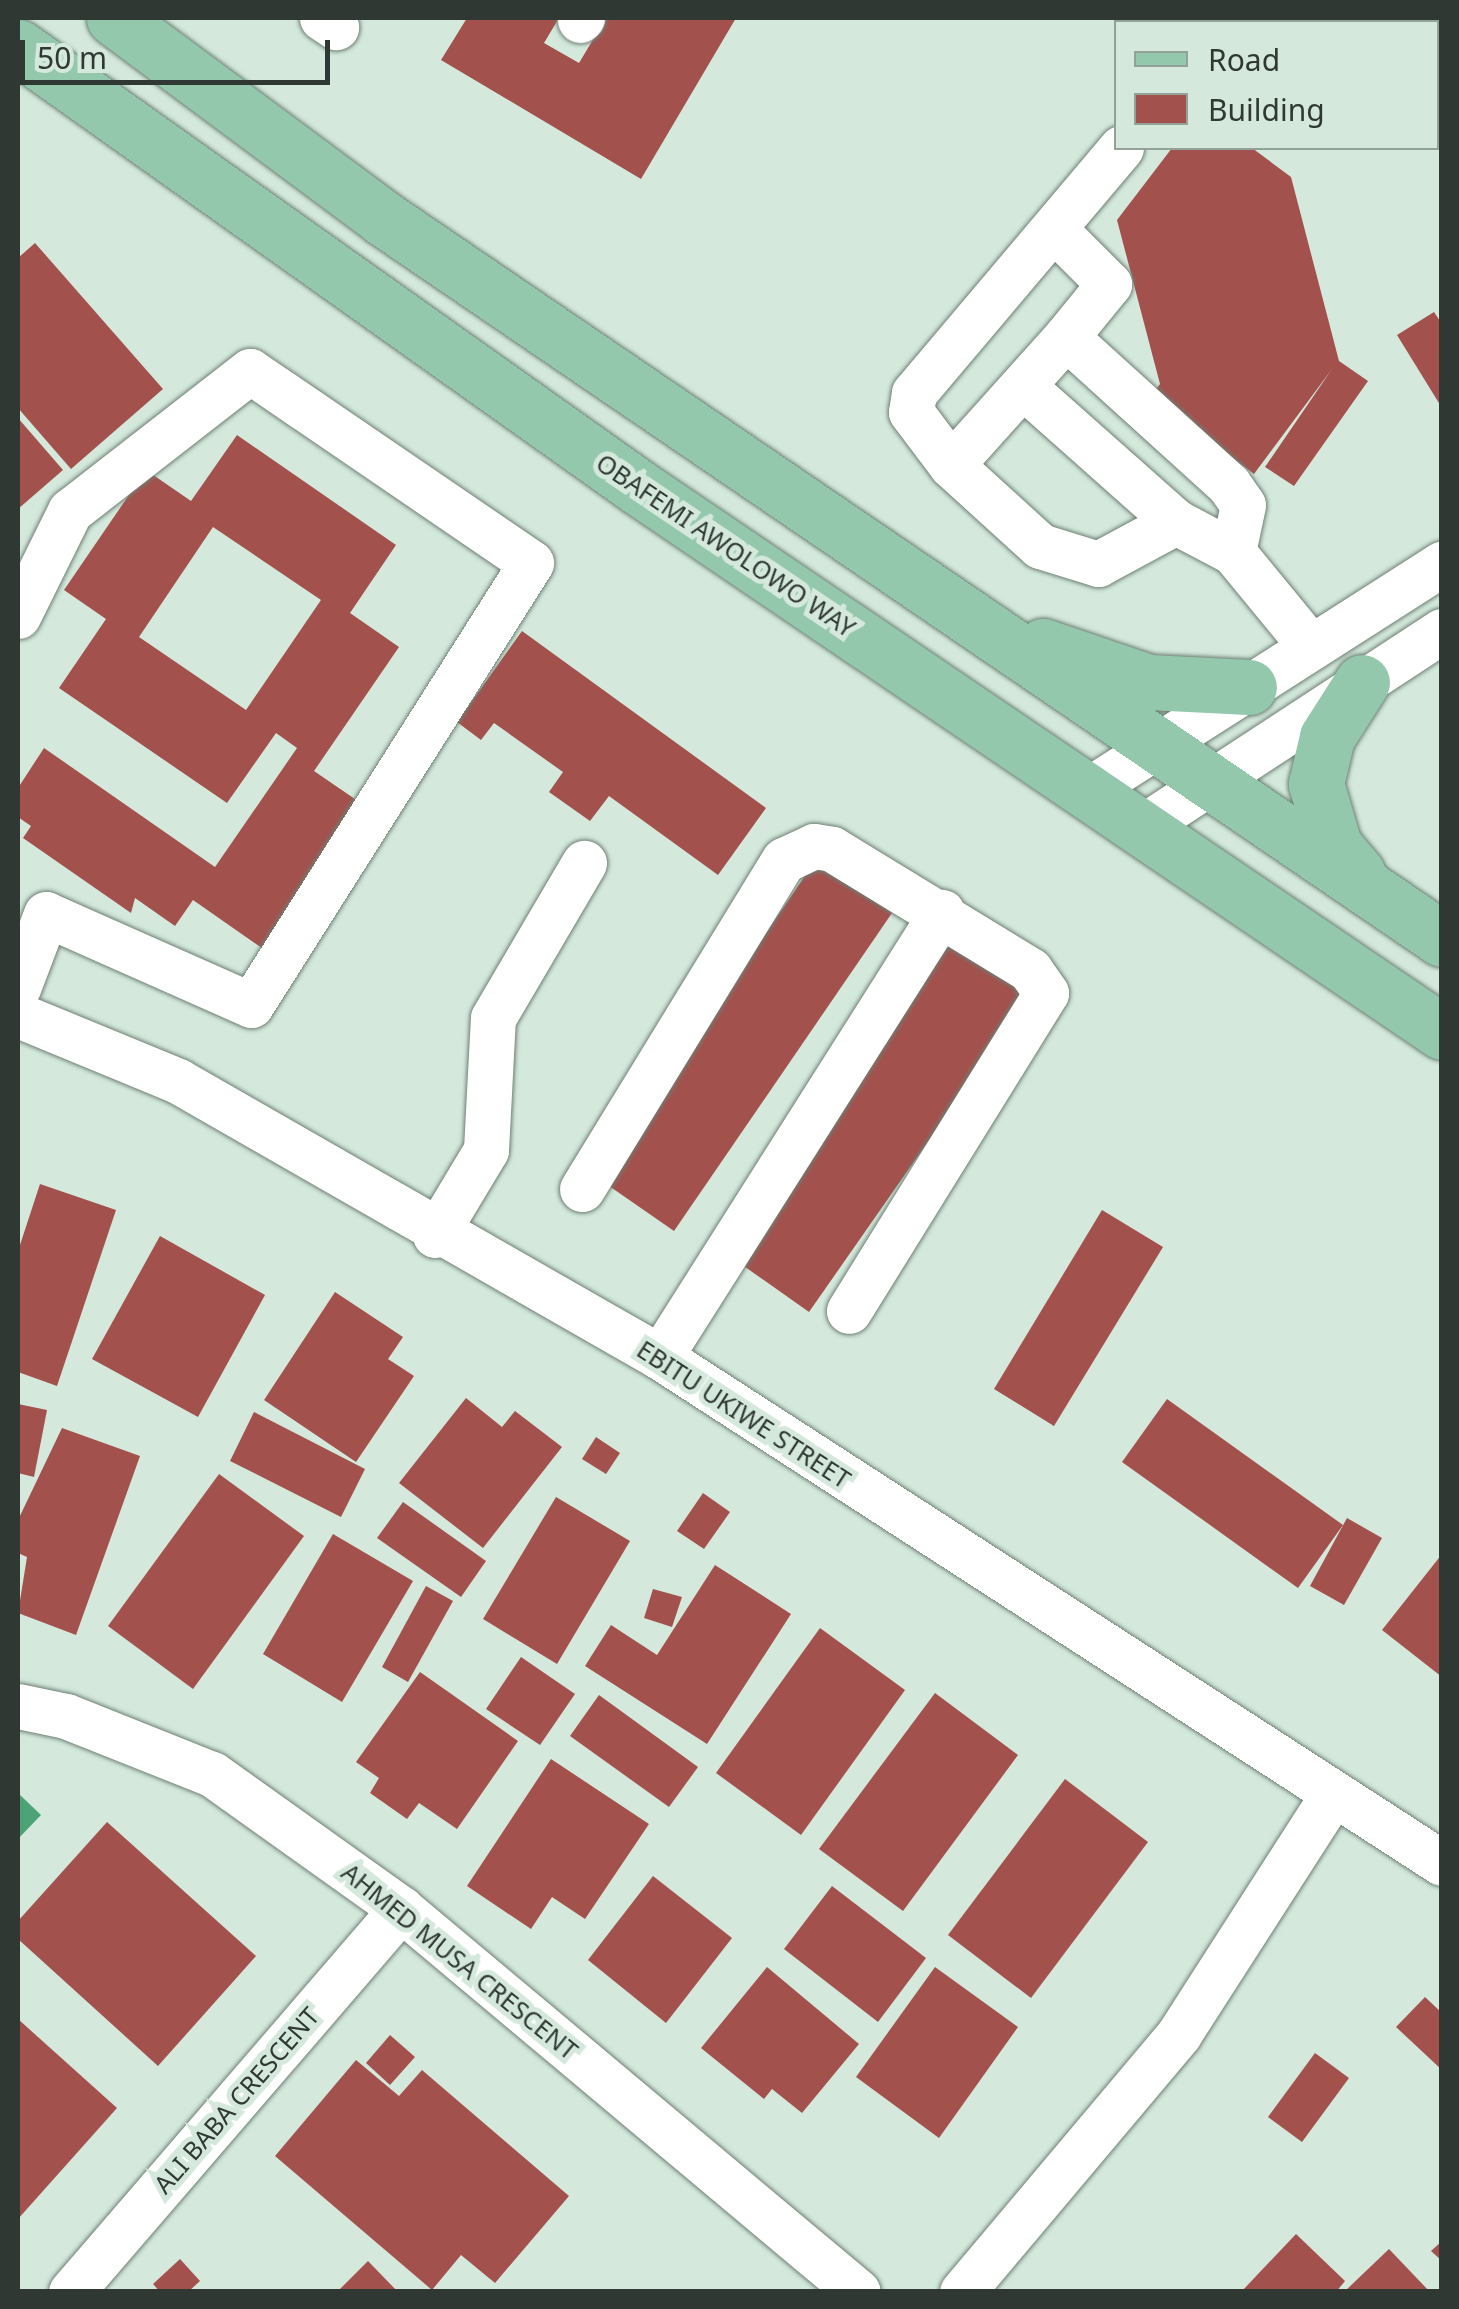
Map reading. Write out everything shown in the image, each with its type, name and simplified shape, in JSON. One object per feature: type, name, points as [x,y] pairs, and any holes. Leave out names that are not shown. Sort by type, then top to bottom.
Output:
[{"type":"main road","points":[[114,18],[383,218],[1206,784],[1442,939]]},
{"type":"main road","name":"OBAFEMI AWOLOWO WAY","points":[[18,47],[638,487],[1442,1032]]},
{"type":"main road","points":[[938,600],[1149,682],[1249,687]]},
{"type":"main road","points":[[1362,682],[1328,736],[1316,784],[1334,845],[1376,896]]},
{"type":"street","points":[[1119,150],[914,393],[918,427],[951,466],[1069,562],[1098,564],[1176,522]]},
{"type":"street","points":[[951,466],[1025,388],[1110,284],[1054,229]]},
{"type":"street","points":[[1066,336],[1229,484],[1242,505],[1233,552]]},
{"type":"street","points":[[18,616],[70,511],[250,371],[531,563],[251,1005],[46,914],[18,988]]},
{"type":"street","points":[[1025,388],[1176,522],[1233,552],[1311,647]]},
{"type":"street","points":[[1088,790],[1442,564]]},
{"type":"street","points":[[1138,828],[1442,631]]},
{"type":"street","points":[[582,1189],[784,860],[814,846],[832,849],[942,912],[1030,970],[1046,993],[848,1311]]},
{"type":"street","points":[[434,1235],[486,1150],[492,1018],[584,863]]},
{"type":"street","points":[[660,1357],[942,912]]},
{"type":"street","name":"EBITU UKIWE STREET","points":[[18,1015],[178,1082],[434,1235],[660,1357],[1332,1797],[1442,1862]]},
{"type":"street","name":"AHMED MUSA CRESCENT","points":[[18,1706],[66,1716],[212,1774],[402,1909],[858,2292]]},
{"type":"street","points":[[962,2292],[1179,2034],[1332,1797]]},
{"type":"street","name":"ALI BABA CRESCENT","points":[[70,2292],[402,1909]]},
{"type":"shaded area","points":[[18,1793],[41,1815],[18,1839]]},
{"type":"building","points":[[467,18],[559,18],[544,43],[579,63],[606,18],[736,18],[641,179],[441,60]]},
{"type":"building","points":[[1170,150],[1255,150],[1291,177],[1339,361],[1368,381],[1294,486],[1265,467],[1332,369],[1254,474],[1151,396],[1160,384],[1117,220]]},
{"type":"building","points":[[35,243],[163,389],[71,469],[18,408],[18,258]]},
{"type":"building","points":[[1434,312],[1442,324],[1442,408],[1397,335]]},
{"type":"building","points":[[18,418],[63,470],[18,509]]},
{"type":"building","points":[[237,435],[396,545],[350,613],[399,647],[314,771],[368,808],[269,953],[193,900],[175,926],[135,898],[131,913],[23,838],[31,826],[18,817],[18,788],[44,748],[215,867],[297,748],[276,733],[227,803],[59,688],[106,619],[64,590],[146,470],[191,501]],"holes":[[[213,527],[321,600],[246,710],[139,637]]]},
{"type":"building","points":[[522,631],[766,808],[718,875],[609,796],[590,821],[549,792],[563,772],[494,723],[481,740],[457,722]]},
{"type":"building","points":[[815,861],[892,913],[674,1231],[599,1179]]},
{"type":"building","points":[[951,942],[1029,997],[809,1312],[731,1257]]},
{"type":"building","points":[[40,1184],[116,1210],[57,1386],[18,1372],[18,1251]]},
{"type":"building","points":[[1102,1210],[1163,1247],[1054,1426],[994,1389]]},
{"type":"building","points":[[160,1236],[265,1295],[198,1417],[92,1359]]},
{"type":"building","points":[[335,1292],[403,1337],[388,1359],[414,1376],[356,1462],[264,1400]]},
{"type":"building","points":[[466,1398],[502,1427],[515,1411],[562,1447],[483,1548],[399,1483]]},
{"type":"building","points":[[1167,1399],[1343,1525],[1298,1588],[1122,1462]]},
{"type":"building","points":[[18,1404],[47,1410],[34,1477],[18,1473]]},
{"type":"building","points":[[254,1412],[365,1469],[341,1517],[230,1461]]},
{"type":"building","points":[[62,1428],[140,1456],[76,1635],[18,1613],[27,1557],[18,1553],[18,1520]]},
{"type":"building","points":[[596,1437],[620,1453],[606,1474],[582,1459]]},
{"type":"building","points":[[219,1474],[304,1536],[193,1689],[108,1626]]},
{"type":"building","points":[[703,1493],[730,1512],[704,1549],[677,1531]]},
{"type":"building","points":[[556,1497],[630,1541],[557,1664],[483,1619]]},
{"type":"building","points":[[403,1502],[486,1561],[461,1597],[377,1538]]},
{"type":"building","points":[[1347,1518],[1382,1538],[1344,1605],[1310,1586]]},
{"type":"building","points":[[333,1534],[413,1581],[342,1702],[263,1654]]},
{"type":"building","points":[[1442,1554],[1442,1677],[1382,1630]]},
{"type":"building","points":[[715,1565],[791,1614],[707,1744],[585,1666],[611,1625],[657,1655]]},
{"type":"building","points":[[426,1586],[453,1601],[408,1682],[382,1667]]},
{"type":"building","points":[[653,1589],[682,1597],[672,1627],[644,1618]]},
{"type":"building","points":[[820,1628],[905,1690],[801,1835],[716,1773]]},
{"type":"building","points":[[521,1657],[575,1694],[540,1745],[486,1709]]},
{"type":"building","points":[[420,1672],[518,1741],[457,1829],[419,1803],[407,1819],[370,1793],[379,1778],[356,1762]]},
{"type":"building","points":[[935,1693],[1018,1755],[903,1911],[819,1849]]},
{"type":"building","points":[[599,1695],[698,1767],[669,1807],[570,1736]]},
{"type":"building","points":[[551,1759],[649,1824],[585,1919],[552,1897],[531,1929],[467,1886]]},
{"type":"building","points":[[1065,1779],[1148,1842],[1031,1998],[948,1935]]},
{"type":"building","points":[[107,1822],[256,1956],[158,2066],[18,1939],[18,1921]]},
{"type":"building","points":[[653,1876],[732,1938],[666,2023],[588,1960]]},
{"type":"building","points":[[832,1886],[926,1958],[878,2022],[784,1949]]},
{"type":"building","points":[[767,1967],[859,2044],[802,2113],[772,2089],[764,2099],[701,2048]]},
{"type":"building","points":[[935,1967],[1018,2027],[939,2138],[856,2077]]},
{"type":"building","points":[[1425,1997],[1442,2013],[1442,2070],[1396,2027]]},
{"type":"building","points":[[18,2019],[117,2108],[18,2219]]},
{"type":"building","points":[[390,2035],[415,2057],[390,2085],[366,2063]]},
{"type":"building","points":[[1315,2053],[1349,2078],[1302,2142],[1268,2117]]},
{"type":"building","points":[[356,2060],[399,2096],[422,2070],[569,2196],[495,2283],[461,2255],[432,2290],[275,2156]]},
{"type":"building","points":[[1296,2234],[1345,2281],[1336,2292],[1241,2292]]},
{"type":"building","points":[[1442,2241],[1442,2261],[1431,2251]]},
{"type":"building","points":[[1389,2249],[1430,2292],[1344,2292]]},
{"type":"building","points":[[180,2259],[200,2281],[188,2292],[160,2292],[153,2284]]},
{"type":"building","points":[[368,2261],[398,2292],[337,2292]]}]
